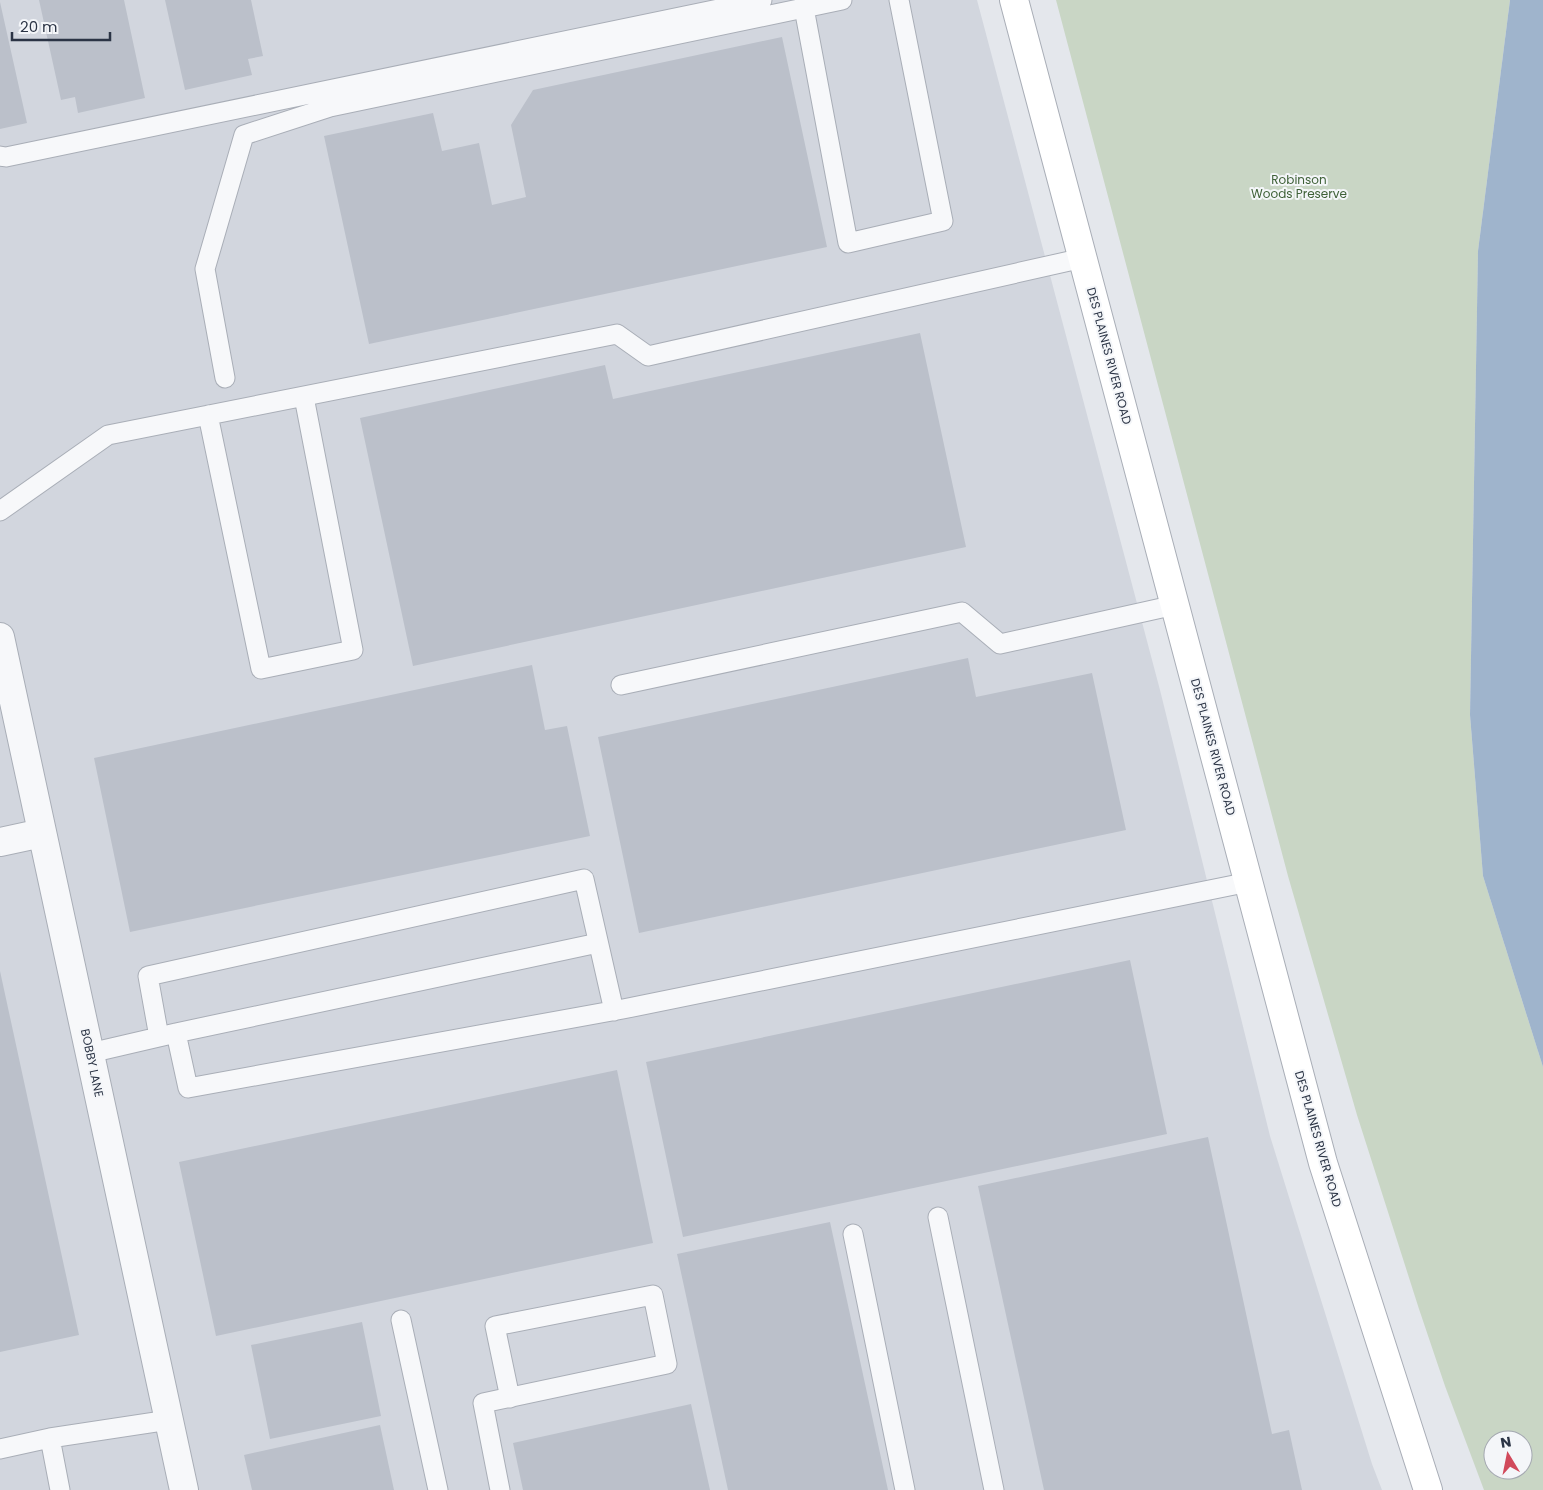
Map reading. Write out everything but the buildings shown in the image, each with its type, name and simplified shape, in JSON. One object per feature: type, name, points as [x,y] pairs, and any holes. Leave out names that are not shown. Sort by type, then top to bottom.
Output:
[{"type":"main road","name":"DES PLAINES RIVER ROAD","points":[[1014,0],[1322,1163],[1428,1490]]},
{"type":"street","name":"BOBBY LANE","points":[[0,637],[184,1490]]},
{"type":"street","points":[[0,842],[42,833]]},
{"type":"lane","points":[[0,156],[6,157],[762,0]]},
{"type":"lane","points":[[225,378],[205,269],[244,135],[330,107],[842,0]]},
{"type":"lane","points":[[804,8],[848,243],[942,221],[899,0]]},
{"type":"lane","points":[[0,510],[108,435],[617,334],[648,356],[1083,258]]},
{"type":"lane","points":[[208,415],[261,668],[270,667],[353,650],[304,397]]},
{"type":"lane","points":[[621,685],[962,612],[1000,644],[1175,605]]},
{"type":"lane","points":[[614,1011],[584,879],[148,976],[188,1088],[614,1011],[1249,882]]},
{"type":"lane","points":[[90,1053],[598,943]]},
{"type":"lane","points":[[938,1217],[994,1490]]},
{"type":"lane","points":[[853,1234],[905,1490]]},
{"type":"lane","points":[[500,1490],[482,1403],[510,1398],[667,1364],[653,1295],[495,1326],[510,1398]]},
{"type":"lane","points":[[401,1320],[438,1490]]},
{"type":"lane","points":[[0,1449],[50,1438],[169,1420]]},
{"type":"lane","points":[[50,1438],[60,1490]]},
{"type":"shaded area","points":[[0,0],[977,0],[1160,690],[1270,1136],[1372,1464],[1382,1490],[0,1490]]},
{"type":"green space","name":"Robinson Woods Preserve","points":[[1056,0],[1510,0],[1478,251],[1470,715],[1483,876],[1543,1067],[1543,1490],[1484,1490],[1445,1386],[1357,1115],[1288,876]]},
{"type":"water","points":[[1510,0],[1543,0],[1543,1067],[1483,876],[1470,715],[1478,251]]}]
